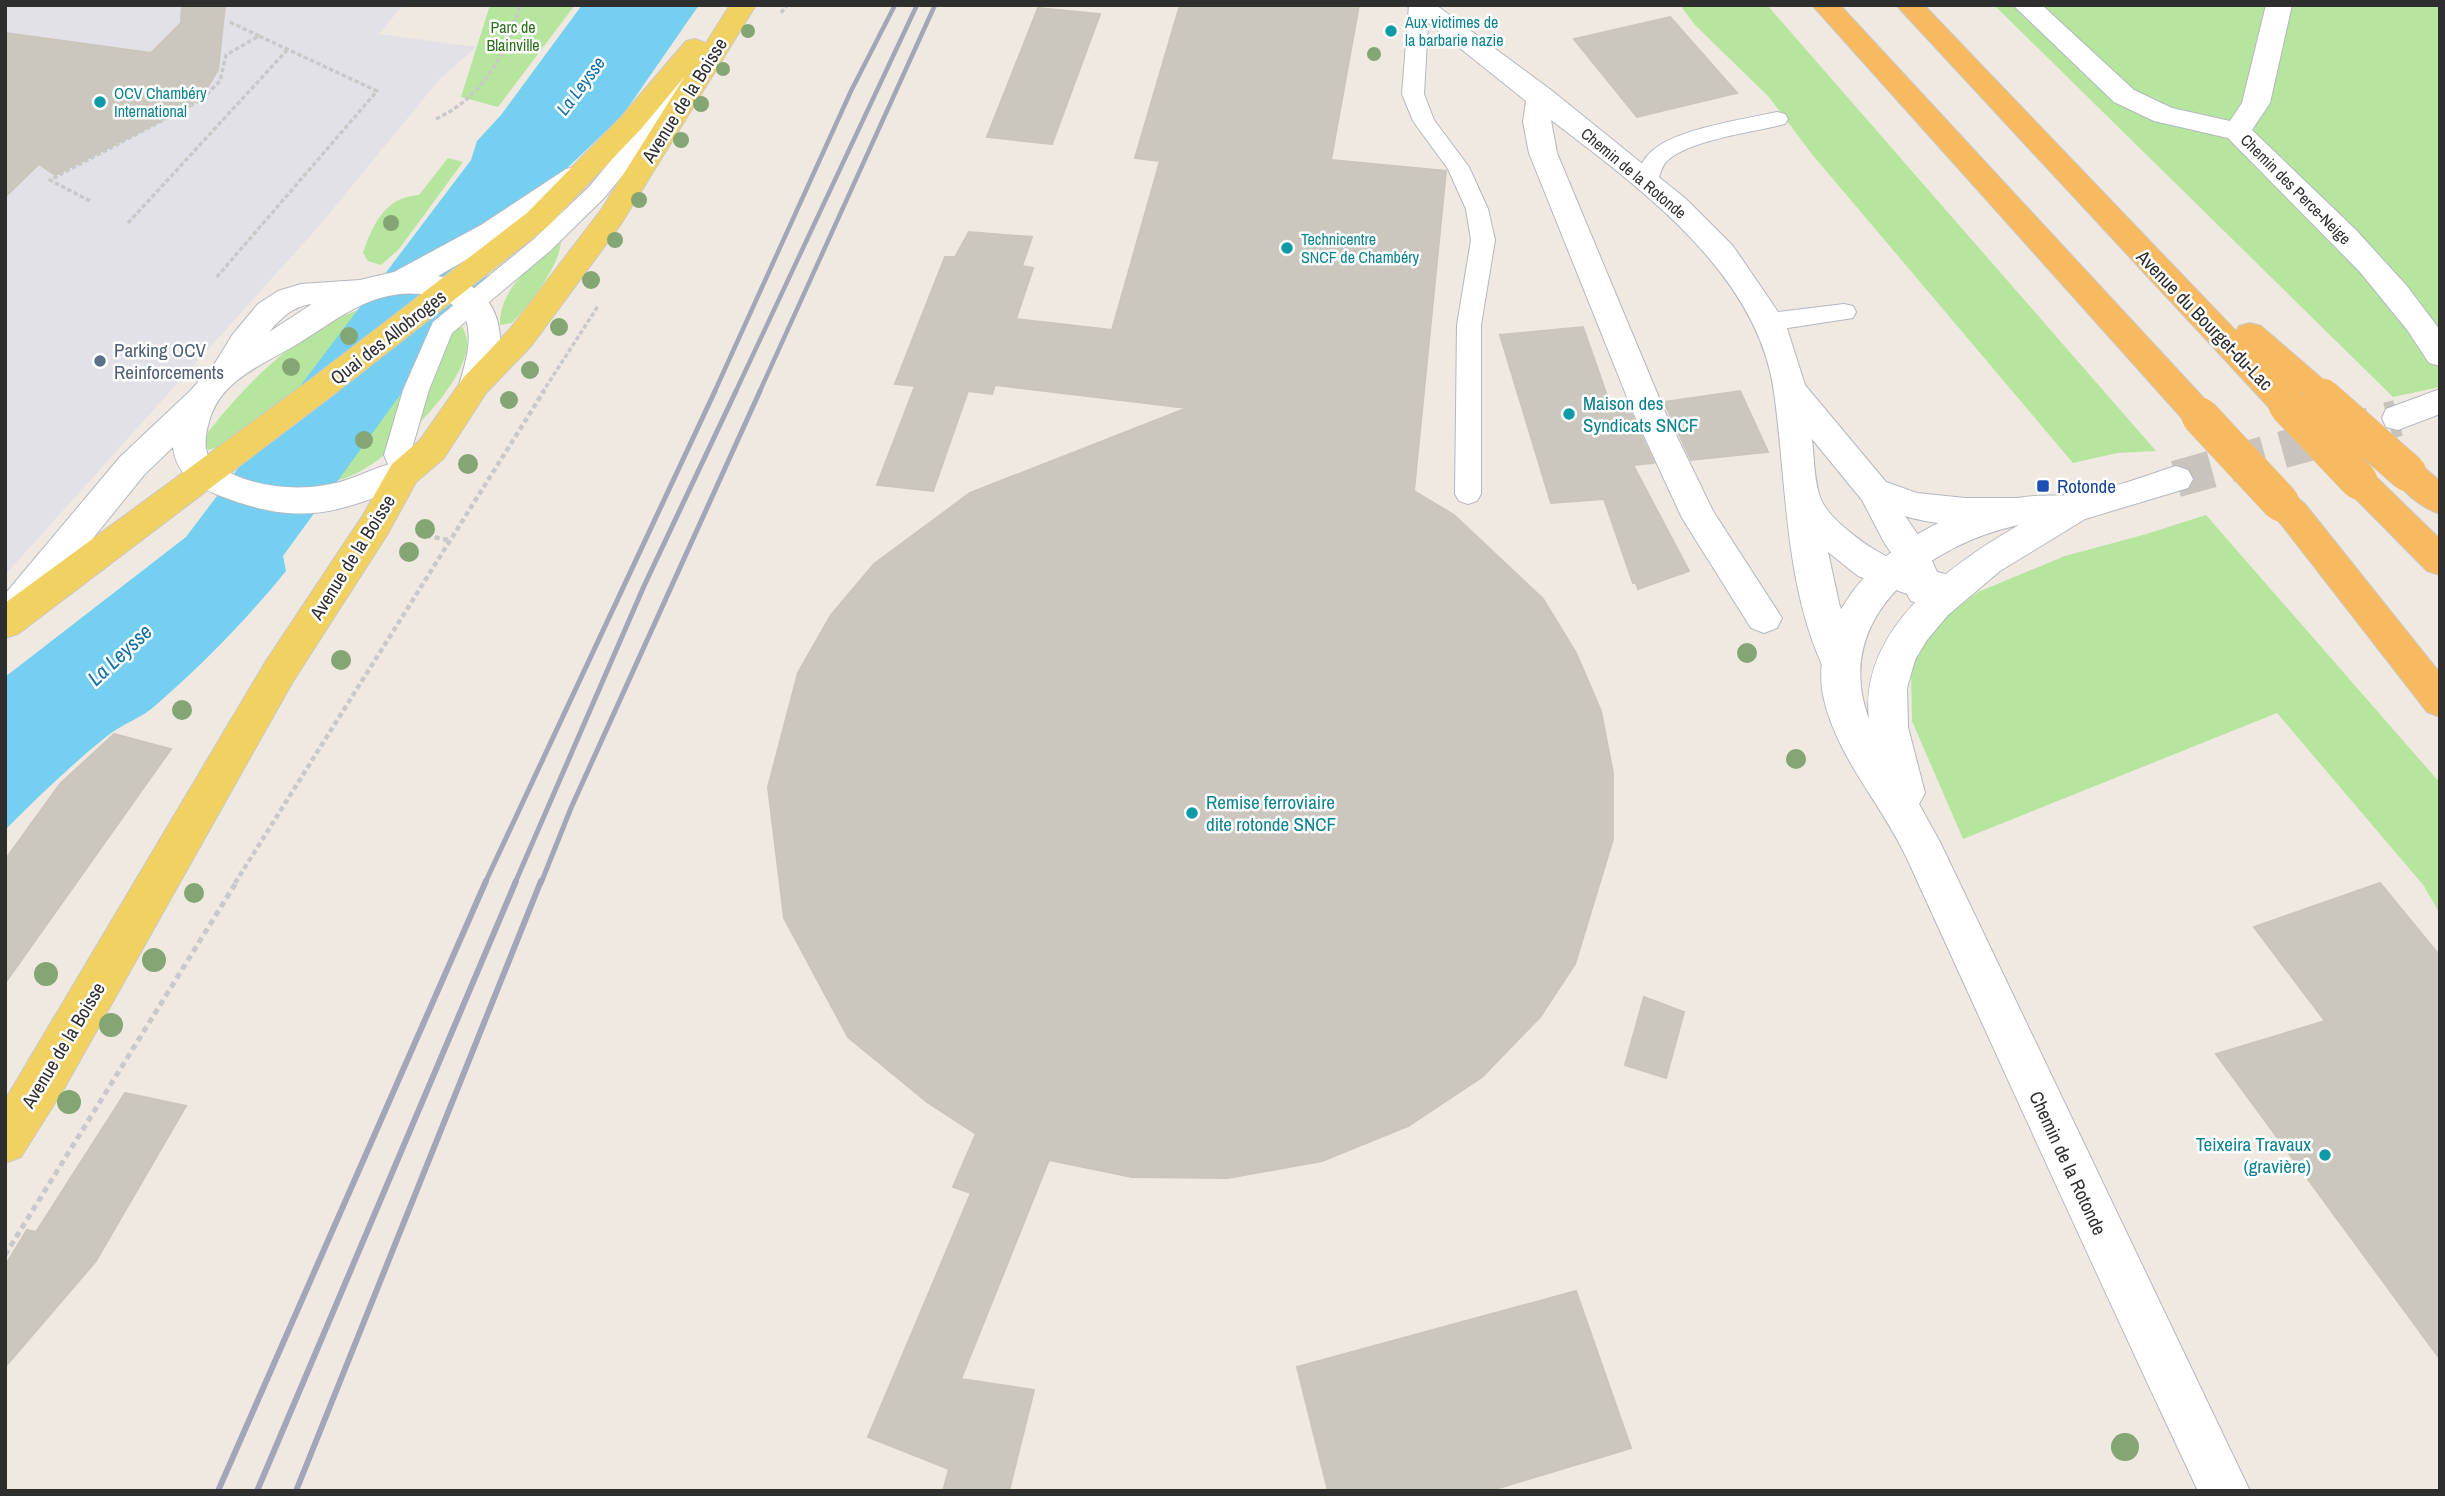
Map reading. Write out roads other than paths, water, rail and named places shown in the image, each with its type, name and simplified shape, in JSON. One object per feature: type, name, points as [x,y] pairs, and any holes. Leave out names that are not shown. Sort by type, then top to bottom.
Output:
[{"type":"highway","points":[[1825,5],[2200,416],[2440,668]]},
{"type":"highway","points":[[1909,5],[2052,159],[2440,500]]},
{"type":"highway","name":"Avenue du Bourget-du-Lac","points":[[2052,159],[2359,481],[2440,561]]},
{"type":"highway","points":[[2287,508],[2440,701]]},
{"type":"main road","name":"Quai des Allobroges","points":[[5,622],[204,474],[461,295],[631,122],[730,5]]},
{"type":"main road","name":"Avenue de la Boisse","points":[[5,1141],[49,1072],[279,672],[369,534],[404,473],[432,449],[475,385],[521,337],[611,217],[743,5]]},
{"type":"street","name":"Chemin de la Rotonde","points":[[1419,5],[1541,96],[1676,206],[1722,253],[1769,322],[1790,389],[1812,572],[1826,628],[1839,662],[1842,697],[1856,734],[1915,833],[2116,1267],[2225,1491]]},
{"type":"street","points":[[2026,5],[2124,96],[2164,115],[2237,131]]},
{"type":"street","name":"Chemin des Perce-Neige","points":[[2279,5],[2256,103],[2237,131],[2361,253],[2428,336],[2440,355]]},
{"type":"street","points":[[1541,96],[1537,122],[1543,153],[1649,412],[1699,519],[1764,618]]},
{"type":"street","points":[[5,622],[132,466],[210,388],[342,302],[437,265],[524,213],[583,170]]},
{"type":"street","name":"Chemin des Perce-Neige","points":[[2361,253],[2440,308]]},
{"type":"street","points":[[388,284],[461,295],[477,308],[485,327],[486,353],[475,385]]},
{"type":"street","points":[[210,388],[191,424],[188,444],[195,465],[204,474],[271,499],[306,503],[343,497],[404,473]]},
{"type":"street","name":"Chemin de la Rotonde","points":[[1790,389],[1874,491],[1920,585],[1888,688],[1888,722],[1915,833]]},
{"type":"street","points":[[2440,401],[2398,418],[2440,418]]},
{"type":"street","points":[[1874,491],[1915,506],[1965,511],[2019,511],[2080,507],[2176,480]]},
{"type":"street","name":"Chemin de la Rotonde","points":[[1802,499],[1823,529],[1871,566],[1920,585]]},
{"type":"street","points":[[1839,662],[1850,627],[1870,597],[1974,569],[2080,507]]},
{"type":"street","points":[[1920,585],[1942,538],[1972,524],[2019,511]]},
{"type":"lane","points":[[1419,5],[1413,94],[1424,121],[1458,167],[1477,209],[1483,240],[1469,325],[1468,494]]},
{"type":"lane","points":[[404,473],[397,454],[416,390],[442,328],[461,295],[542,245],[597,192],[662,114],[685,59]]},
{"type":"lane","points":[[1647,181],[1656,159],[1662,153],[1701,138],[1777,119]]},
{"type":"lane","points":[[1769,322],[1844,312]]},
{"type":"water","name":"La Leysse","points":[[582,5],[699,5],[611,132],[606,131],[561,174],[283,556],[286,571],[271,589],[224,641],[150,710],[94,747],[5,830],[5,677],[186,537],[471,160],[477,141],[501,115]]},
{"type":"tunnel","points":[[2176,479],[2398,418]]},
{"type":"railway","points":[[714,393],[851,91],[895,5]]},
{"type":"railway","points":[[735,393],[917,5]]},
{"type":"railway","points":[[759,393],[935,5]]},
{"type":"railway","points":[[485,883],[715,391]]},
{"type":"railway","points":[[515,883],[644,586],[736,391]]},
{"type":"railway","points":[[541,883],[571,808],[760,391]]},
{"type":"railway","points":[[218,1491],[486,881]]},
{"type":"railway","points":[[257,1491],[516,881]]},
{"type":"railway","points":[[296,1491],[541,881]]},
{"type":"place","name":"Aux victimes de la barbarie nazie","points":[[1391,31]]},
{"type":"place","name":"OCV Chambéry International","points":[[100,102]]},
{"type":"place","name":"Technicentre SNCF de Chambéry","points":[[1287,248]]},
{"type":"place","name":"Parking OCV Reinforcements","points":[[100,361]]},
{"type":"place","name":"Maison des Syndicats SNCF","points":[[1569,414]]},
{"type":"place","name":"Rotonde","points":[[2043,486]]},
{"type":"place","name":"Remise ferroviaire dite rotonde SNCF","points":[[1192,813]]},
{"type":"place","name":"Teixeira Travaux (gravière)","points":[[2325,1155]]},
{"type":"park label","name":"Parc de Blainville","points":[[513,36]]}]
